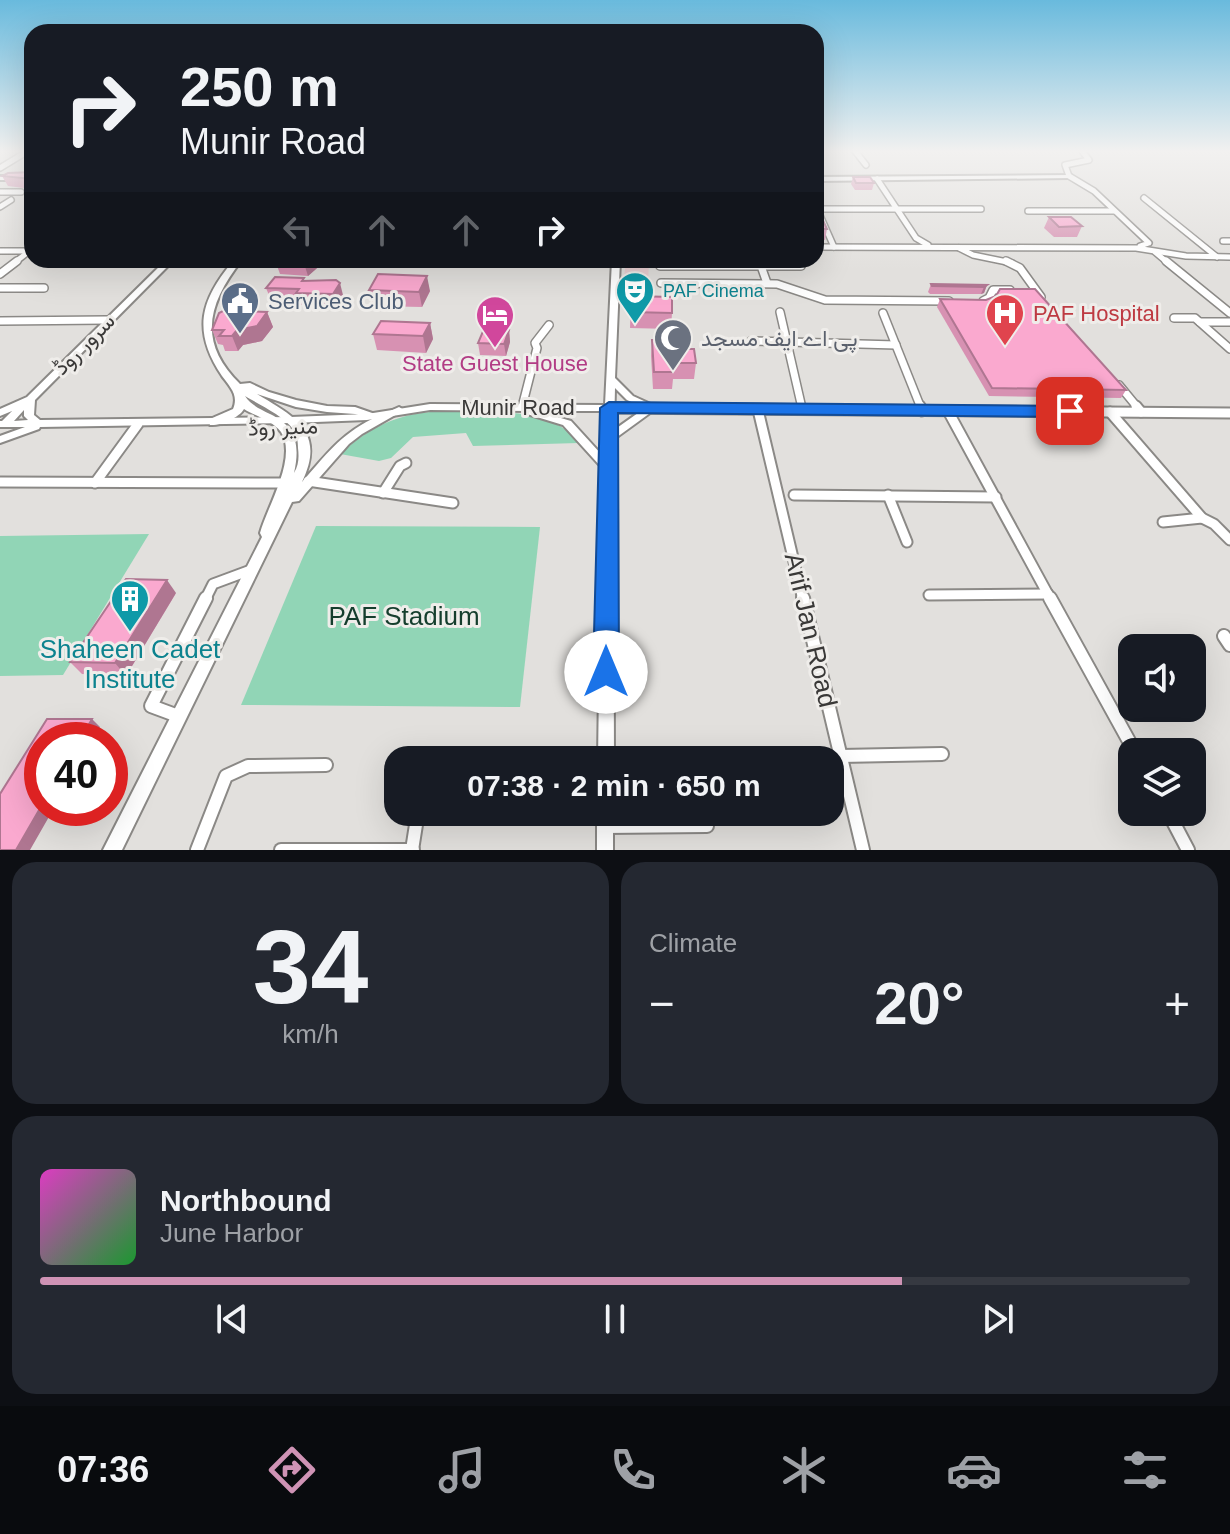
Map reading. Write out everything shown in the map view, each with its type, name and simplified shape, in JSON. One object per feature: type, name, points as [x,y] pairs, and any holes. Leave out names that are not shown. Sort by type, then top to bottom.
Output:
[{"type":"main road","points":[[232,268],[219,285],[205,320],[206,338],[240,394],[286,424],[303,440],[304,466],[285,508]]},
{"type":"main road","points":[[228,376],[280,399],[330,410],[363,410],[369,416]]},
{"type":"main road","points":[[214,422],[238,411],[240,394]]},
{"type":"main road","points":[[112,850],[248,571],[285,508],[307,481],[358,431],[399,410]]},
{"type":"main road","points":[[264,541],[291,460],[286,424]]},
{"type":"street","points":[[885,191],[916,238],[933,247]]},
{"type":"street","points":[[1093,191],[1148,242],[1136,248]]},
{"type":"street","points":[[0,192],[21,192]]},
{"type":"street","points":[[1144,198],[1225,258]]},
{"type":"street","points":[[0,207],[11,200]]},
{"type":"street","points":[[824,209],[981,209]]},
{"type":"street","points":[[1028,211],[1115,211]]},
{"type":"street","points":[[824,224],[834,247]]},
{"type":"street","points":[[911,247],[916,238]]},
{"type":"street","points":[[824,247],[1136,248],[1225,258]]},
{"type":"street","points":[[959,248],[974,258],[1019,266],[1044,301]]},
{"type":"street","points":[[0,251],[24,250]]},
{"type":"street","points":[[1155,251],[1230,313]]},
{"type":"street","points":[[0,274],[24,255]]},
{"type":"street","name":"سرور روڈ","points":[[2,426],[162,268]]},
{"type":"street","points":[[606,746],[607,467],[615,268]]},
{"type":"street","points":[[762,268],[767,283]]},
{"type":"street","points":[[661,283],[777,284],[825,300],[964,300]]},
{"type":"street","points":[[0,288],[44,288]]},
{"type":"street","points":[[973,301],[989,298],[993,290],[1035,290]]},
{"type":"street","points":[[780,312],[802,409]]},
{"type":"street","points":[[883,313],[922,411]]},
{"type":"street","points":[[1174,318],[1195,318],[1230,349]]},
{"type":"street","points":[[0,321],[107,320]]},
{"type":"street","points":[[1199,322],[1230,322]]},
{"type":"street","points":[[549,325],[535,341],[537,348],[522,407],[567,423],[607,467]]},
{"type":"street","points":[[751,341],[896,345]]},
{"type":"street","points":[[1112,378],[1141,412]]},
{"type":"street","points":[[612,380],[630,398],[652,408]]},
{"type":"street","points":[[0,413],[30,399],[29,416],[41,424]]},
{"type":"street","name":"Munir Road","points":[[369,416],[399,410],[522,407],[1230,413]]},
{"type":"street","points":[[608,439],[652,408]]},
{"type":"street","name":"Arif Jan Road","points":[[758,410],[839,746]]},
{"type":"street","points":[[948,411],[1127,738]]},
{"type":"street","points":[[1110,412],[1202,518],[1214,524],[1230,540]]},
{"type":"street","name":"منیر روڈ","points":[[197,424],[206,428],[351,424],[362,422],[369,416]]},
{"type":"street","points":[[2,426],[214,422],[286,424]]},
{"type":"street","points":[[0,440],[41,424]]},
{"type":"street","points":[[95,483],[138,424]]},
{"type":"street","points":[[383,493],[400,466],[406,463]]},
{"type":"street","points":[[307,481],[453,503]]},
{"type":"street","points":[[0,482],[284,483]]},
{"type":"street","points":[[794,495],[996,497]]},
{"type":"street","points":[[888,495],[907,542]]},
{"type":"street","points":[[1163,522],[1202,518]]},
{"type":"street","points":[[178,716],[151,706],[213,584],[248,571]]},
{"type":"street","points":[[929,595],[1048,594]]},
{"type":"street","points":[[844,756],[942,754]]},
{"type":"street","points":[[197,850],[226,776],[248,766],[326,765]]},
{"type":"street","name":"Arif Jan Road","points":[[844,769],[863,850]]},
{"type":"street","points":[[284,850],[412,850],[416,826]]},
{"type":"street","points":[[605,826],[605,850]]},
{"type":"street","points":[[1175,826],[1188,850]]},
{"type":"shaded area","points":[[625,268],[649,268],[648,288],[623,288]]},
{"type":"green space","points":[[467,410],[543,418],[569,432],[579,443],[473,446],[466,433],[413,437],[391,458],[379,461],[340,454],[370,431],[399,418]]},
{"type":"green space","name":"PAF Stadium","points":[[316,526],[540,527],[520,707],[241,705]]},
{"type":"green space","points":[[149,534],[63,675],[0,676],[0,536]]},
{"type":"building","points":[[1049,217],[1071,217],[1082,226],[1059,227]]},
{"type":"building","points":[[378,274],[427,276],[419,292],[369,290]]},
{"type":"building","points":[[275,277],[304,278],[302,281],[336,280],[340,283],[333,294],[266,288]]},
{"type":"building","points":[[931,284],[987,285],[984,287]]},
{"type":"building","name":"PAF Hospital","points":[[1000,289],[1035,289],[1126,390],[992,388],[940,299],[986,300],[996,296]]},
{"type":"building","points":[[631,296],[672,297],[672,313],[630,312]]},
{"type":"building","points":[[229,311],[232,317],[238,311],[267,312],[257,326],[237,330],[232,336],[219,336],[224,330],[212,330],[219,313]]},
{"type":"building","points":[[381,321],[430,323],[423,336],[373,334]]},
{"type":"building","points":[[491,326],[509,330],[504,344],[478,343],[484,329]]},
{"type":"building","points":[[652,340],[669,340],[670,349],[694,349],[696,363],[673,363],[673,372],[654,372]]},
{"type":"building","points":[[126,579],[167,580],[115,663],[70,662]]},
{"type":"building","points":[[47,719],[92,719],[90,722],[45,722]]},
{"type":"building","points":[[24,756],[24,826],[30,826],[16,850],[0,850],[0,794]]},
{"type":"place","name":"PAF Cinema","points":[[635,325]]},
{"type":"place","name":"Services Club","points":[[240,335]]},
{"type":"place","name":"PAF Hospital","points":[[1005,347]]},
{"type":"place","name":"State Guest House","points":[[495,349]]},
{"type":"place","name":"پی اے ایف مسجد","points":[[673,372]]},
{"type":"place","name":"Shaheen Cadet Institute","points":[[130,633]]},
{"type":"route","points":[[606,672],[609,408],[1070,411]]}]
